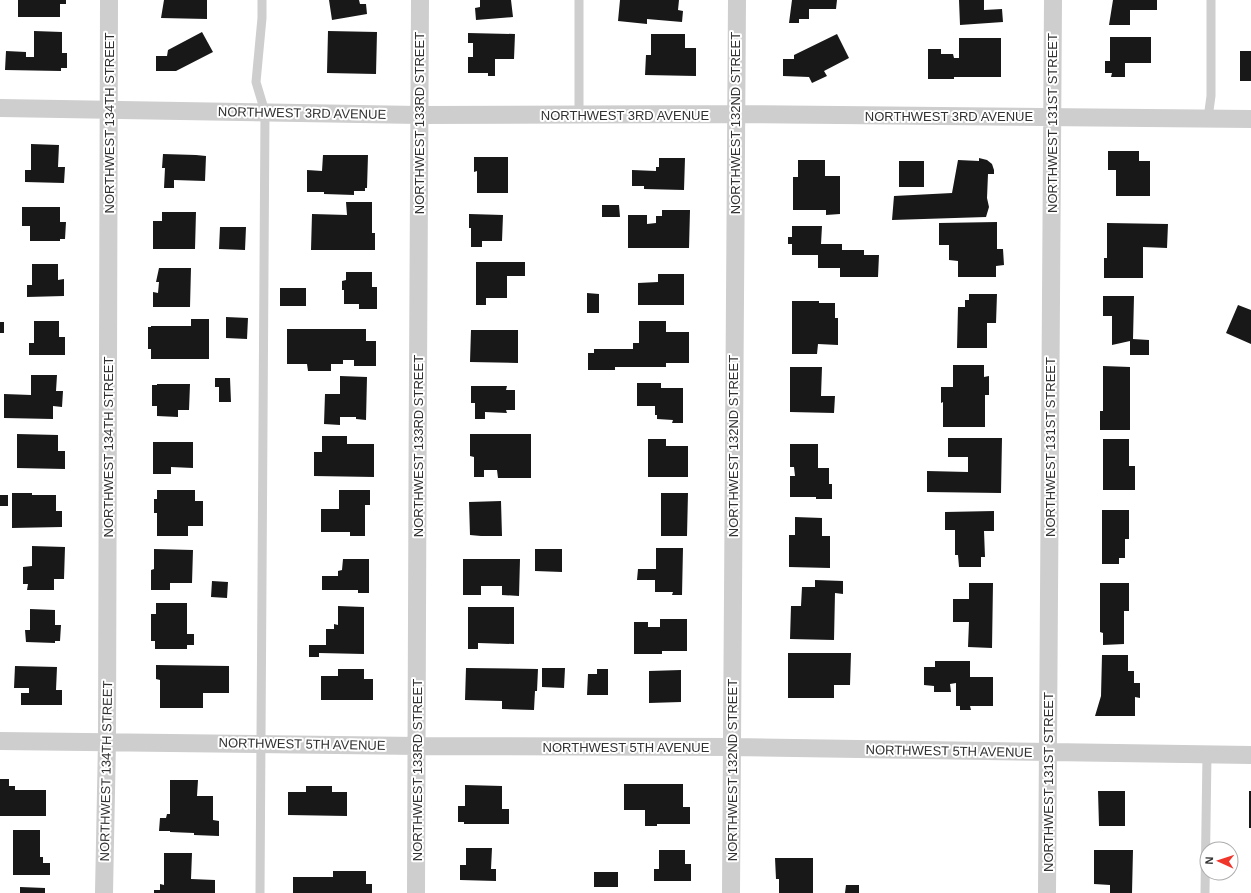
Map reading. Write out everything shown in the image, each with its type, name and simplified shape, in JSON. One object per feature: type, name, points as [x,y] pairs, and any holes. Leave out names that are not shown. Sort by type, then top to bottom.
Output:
[{"type":"street","name":"NORTHWEST 134TH STREET","points":[[104,893],[107,741],[109,0]]},
{"type":"street","name":"NORTHWEST 133RD STREET","points":[[416,893],[418,746],[420,0]]},
{"type":"street","name":"NORTHWEST 132ND STREET","points":[[731,893],[736,0]]},
{"type":"street","name":"NORTHWEST 131ST STREET","points":[[1047,893],[1053,0]]},
{"type":"street","name":"NORTHWEST 3RD AVENUE","points":[[0,108],[419,115],[735,114],[1251,119]]},
{"type":"street","name":"NORTHWEST 5TH AVENUE","points":[[0,741],[107,741],[418,746],[732,747],[1251,755]]},
{"type":"lane","points":[[260,893],[264,112],[256,82],[262,18],[262,0]]},
{"type":"lane","points":[[579,0],[579,114]]},
{"type":"lane","points":[[1208,118],[1210,96],[1211,0]]},
{"type":"lane","points":[[1205,893],[1207,754]]},
{"type":"building","points":[[18,0],[66,0],[66,4],[60,4],[60,17],[18,17]]},
{"type":"building","points":[[164,0],[207,0],[207,19],[161,18]]},
{"type":"building","points":[[329,0],[359,0],[360,4],[366,4],[367,14],[332,20]]},
{"type":"building","points":[[480,0],[511,0],[513,17],[476,20],[475,8],[480,7]]},
{"type":"building","points":[[620,0],[679,0],[678,10],[683,11],[682,22],[647,19],[647,24],[618,21]]},
{"type":"building","points":[[792,0],[837,0],[836,9],[809,9],[809,19],[799,19],[799,23],[789,23]]},
{"type":"building","points":[[959,0],[984,0],[984,10],[1002,9],[1003,22],[960,25]]},
{"type":"building","points":[[1113,0],[1157,0],[1157,10],[1130,10],[1130,25],[1109,25]]},
{"type":"building","points":[[34,31],[62,32],[62,53],[67,53],[67,68],[61,68],[61,71],[5,70],[6,51],[26,52],[26,57],[34,57]]},
{"type":"building","points":[[328,31],[377,32],[376,74],[327,73]]},
{"type":"building","points":[[202,32],[213,52],[176,71],[156,71],[156,56],[167,56],[168,50]]},
{"type":"building","points":[[468,33],[515,34],[514,59],[495,59],[495,76],[488,76],[488,73],[468,73],[468,57],[473,57],[473,43],[468,43]]},
{"type":"building","points":[[651,34],[685,34],[685,48],[696,48],[696,76],[645,75],[646,55],[651,55]]},
{"type":"building","points":[[837,34],[849,58],[824,71],[827,76],[812,83],[809,77],[783,76],[783,59],[794,59],[794,55]]},
{"type":"building","points":[[1110,37],[1151,37],[1151,63],[1125,63],[1125,77],[1111,77],[1112,73],[1105,73],[1105,61],[1110,61]]},
{"type":"building","points":[[959,38],[1001,38],[1001,77],[954,77],[954,79],[928,79],[928,49],[941,49],[941,54],[953,54],[954,58],[959,58]]},
{"type":"building","points":[[1240,51],[1251,51],[1251,81],[1240,81]]},
{"type":"building","points":[[31,144],[59,145],[58,167],[65,167],[64,183],[25,182],[25,170],[31,170]]},
{"type":"building","points":[[1108,151],[1139,151],[1139,161],[1150,161],[1150,196],[1116,196],[1116,170],[1108,170]]},
{"type":"building","points":[[163,154],[206,156],[205,181],[174,180],[174,188],[164,188],[165,168],[162,168]]},
{"type":"building","points":[[323,155],[368,155],[367,188],[365,188],[365,191],[354,191],[354,195],[307,192],[307,170],[322,171]]},
{"type":"building","points":[[474,157],[508,157],[508,193],[477,193],[477,171],[474,172]]},
{"type":"building","points":[[659,158],[685,158],[684,190],[644,189],[644,186],[632,186],[632,170],[656,171],[656,167],[659,167]]},
{"type":"building","points":[[979,158],[987,160],[992,164],[994,170],[994,174],[988,174],[987,198],[989,207],[986,217],[892,220],[894,196],[952,193],[958,160],[979,161]]},
{"type":"building","points":[[798,160],[825,160],[825,176],[840,176],[840,214],[826,215],[826,210],[793,210],[793,177],[798,177]]},
{"type":"building","points":[[899,161],[924,161],[924,187],[899,187]]},
{"type":"building","points":[[346,202],[372,202],[372,233],[375,233],[375,250],[311,250],[312,214],[347,215]]},
{"type":"building","points":[[602,205],[619,205],[620,217],[602,217]]},
{"type":"building","points":[[22,207],[60,207],[60,222],[66,222],[65,239],[60,239],[60,241],[30,241],[30,226],[22,226]]},
{"type":"building","points":[[662,210],[690,210],[689,248],[628,248],[628,215],[647,215],[647,224],[656,223],[656,216],[662,216]]},
{"type":"building","points":[[162,212],[196,212],[195,249],[153,249],[153,221],[162,221]]},
{"type":"building","points":[[469,214],[503,215],[502,241],[482,241],[482,247],[471,247]]},
{"type":"building","points":[[997,222],[997,249],[1003,249],[1004,265],[996,266],[996,277],[958,277],[958,261],[949,260],[949,245],[939,245],[939,223]]},
{"type":"building","points":[[1107,223],[1168,224],[1167,248],[1143,247],[1143,278],[1104,278],[1104,258],[1107,258]]},
{"type":"building","points":[[792,226],[822,226],[821,244],[842,244],[842,250],[864,250],[864,255],[879,255],[878,277],[840,277],[840,268],[818,268],[818,255],[792,255],[792,244],[788,244],[788,237],[792,237]]},
{"type":"building","points":[[220,227],[246,227],[245,250],[219,249]]},
{"type":"building","points":[[476,262],[525,262],[525,276],[507,276],[507,298],[486,298],[486,305],[476,305]]},
{"type":"building","points":[[32,264],[58,264],[58,280],[64,279],[64,296],[27,297],[27,285],[32,285]]},
{"type":"building","points":[[159,268],[191,268],[190,307],[153,307],[153,292],[158,293],[159,282],[156,282]]},
{"type":"building","points":[[346,272],[372,272],[372,287],[377,287],[377,309],[359,309],[359,304],[344,304],[344,290],[342,290],[342,281],[346,280]]},
{"type":"building","points":[[658,274],[684,274],[684,305],[638,305],[638,283],[658,282]]},
{"type":"building","points":[[280,288],[306,288],[306,306],[280,306]]},
{"type":"building","points":[[587,293],[599,294],[599,313],[587,313]]},
{"type":"building","points":[[969,294],[997,294],[996,323],[987,323],[987,348],[957,348],[958,307],[965,307],[965,300],[969,300]]},
{"type":"building","points":[[1103,296],[1134,296],[1133,339],[1149,340],[1149,355],[1130,355],[1130,341],[1112,345],[1112,316],[1103,316]]},
{"type":"building","points":[[792,301],[819,301],[819,303],[835,303],[835,318],[838,318],[838,345],[818,344],[817,354],[792,354]]},
{"type":"building","points":[[1238,305],[1251,310],[1251,344],[1226,333]]},
{"type":"building","points":[[226,317],[248,318],[247,339],[226,338]]},
{"type":"building","points":[[191,319],[209,319],[209,359],[151,359],[151,349],[148,349],[148,327],[191,326]]},
{"type":"building","points":[[34,321],[59,321],[59,337],[65,337],[65,355],[29,355],[29,343],[34,343]]},
{"type":"building","points":[[639,321],[666,321],[666,332],[689,332],[689,363],[666,363],[666,367],[615,367],[615,370],[588,370],[588,353],[594,353],[594,349],[633,349],[633,343],[639,343]]},
{"type":"building","points":[[0,322],[4,322],[4,333],[0,333]]},
{"type":"building","points":[[287,329],[366,329],[366,341],[376,341],[376,366],[354,366],[354,360],[343,360],[343,364],[331,364],[331,371],[308,371],[307,364],[287,364]]},
{"type":"building","points":[[471,330],[518,330],[518,363],[470,362]]},
{"type":"building","points":[[953,365],[984,365],[984,377],[989,376],[989,395],[985,395],[985,427],[943,427],[943,402],[941,403],[941,387],[953,387]]},
{"type":"building","points":[[1103,366],[1130,367],[1130,430],[1100,430],[1100,411],[1103,411]]},
{"type":"building","points":[[790,367],[822,367],[821,396],[835,396],[834,413],[790,412]]},
{"type":"building","points":[[31,375],[57,375],[56,391],[63,391],[62,407],[53,406],[53,419],[4,418],[4,394],[31,395]]},
{"type":"building","points":[[340,376],[367,377],[366,420],[356,419],[356,417],[340,417],[340,425],[324,424],[325,394],[340,394]]},
{"type":"building","points":[[215,378],[230,378],[231,402],[219,402],[219,387],[215,387]]},
{"type":"building","points":[[637,383],[661,383],[661,388],[683,388],[683,423],[672,423],[673,420],[657,419],[657,415],[655,415],[655,406],[637,406]]},
{"type":"building","points":[[190,384],[189,410],[178,410],[178,417],[157,416],[157,406],[152,406],[152,385]]},
{"type":"building","points":[[471,386],[507,386],[506,390],[515,390],[515,410],[506,410],[507,413],[485,412],[485,419],[475,419],[475,403],[471,403]]},
{"type":"building","points":[[17,434],[58,435],[58,451],[65,451],[65,469],[17,468]]},
{"type":"building","points":[[470,434],[531,434],[531,478],[498,478],[497,470],[484,470],[484,477],[474,477],[474,457],[470,456]]},
{"type":"building","points":[[322,436],[347,436],[347,444],[374,444],[374,477],[314,476],[314,452],[322,452]]},
{"type":"building","points":[[948,438],[1002,438],[1001,493],[927,492],[927,471],[968,472],[968,457],[948,457]]},
{"type":"building","points":[[648,439],[666,439],[666,446],[688,446],[688,477],[648,477]]},
{"type":"building","points":[[1103,439],[1129,439],[1129,466],[1135,466],[1135,490],[1103,490]]},
{"type":"building","points":[[153,442],[193,442],[193,468],[171,467],[171,474],[153,474]]},
{"type":"building","points":[[790,444],[818,444],[818,468],[829,468],[829,484],[832,484],[832,499],[816,499],[816,497],[790,497],[790,476],[795,476],[794,467],[790,467]]},
{"type":"building","points":[[157,490],[195,490],[195,501],[203,501],[203,526],[188,526],[188,536],[157,536],[157,513],[154,513],[154,499],[157,499]]},
{"type":"building","points":[[339,490],[370,490],[370,505],[365,505],[365,536],[350,536],[350,532],[321,532],[321,509],[339,509]]},
{"type":"building","points":[[12,493],[56,495],[56,511],[62,511],[62,527],[12,528]]},
{"type":"building","points":[[661,493],[688,493],[687,536],[661,536]]},
{"type":"building","points":[[0,495],[8,495],[8,506],[0,506]]},
{"type":"building","points":[[501,501],[502,536],[470,535],[469,502]]},
{"type":"building","points":[[1102,510],[1129,510],[1129,539],[1125,539],[1125,558],[1119,558],[1119,564],[1102,564]]},
{"type":"building","points":[[994,511],[994,531],[984,531],[985,557],[981,557],[981,567],[959,567],[958,555],[955,555],[955,530],[945,530],[945,512]]},
{"type":"building","points":[[795,517],[822,518],[822,536],[830,536],[830,568],[789,567],[789,535],[795,535]]},
{"type":"building","points":[[32,546],[65,547],[64,579],[54,579],[54,590],[27,590],[28,584],[23,584],[23,567],[32,566]]},
{"type":"building","points":[[656,548],[683,548],[682,595],[672,595],[673,592],[655,592],[655,580],[637,580],[638,569],[656,569]]},
{"type":"building","points":[[154,549],[193,550],[192,583],[170,583],[170,590],[151,590],[151,570],[154,569]]},
{"type":"building","points":[[535,549],[562,549],[562,572],[535,571]]},
{"type":"building","points":[[343,559],[369,559],[369,593],[358,593],[358,590],[322,590],[322,576],[338,576],[338,571],[342,570]]},
{"type":"building","points":[[463,559],[520,559],[519,596],[502,595],[502,586],[481,586],[481,595],[463,595]]},
{"type":"building","points":[[815,580],[843,581],[843,594],[835,593],[834,640],[790,639],[791,606],[801,606],[802,587],[815,587]]},
{"type":"building","points":[[212,581],[228,582],[227,598],[211,597]]},
{"type":"building","points":[[969,583],[993,583],[992,648],[968,647],[969,622],[953,622],[953,599],[969,599]]},
{"type":"building","points":[[1100,583],[1129,583],[1129,611],[1124,611],[1124,644],[1103,645],[1103,633],[1100,632]]},
{"type":"building","points":[[156,603],[187,603],[187,634],[194,634],[194,645],[187,645],[187,649],[155,649],[155,641],[151,641],[151,614],[156,614]]},
{"type":"building","points":[[338,606],[364,607],[364,654],[319,653],[319,657],[309,657],[309,645],[326,645],[326,629],[334,629],[334,624],[338,625]]},
{"type":"building","points":[[468,607],[514,607],[514,644],[478,643],[478,649],[468,649]]},
{"type":"building","points":[[30,609],[55,610],[55,625],[61,625],[60,641],[55,641],[55,643],[26,642],[25,630],[30,630]]},
{"type":"building","points":[[660,619],[687,619],[687,651],[662,651],[662,654],[634,654],[634,622],[648,622],[648,627],[660,627]]},
{"type":"building","points":[[788,653],[851,653],[850,685],[834,685],[834,698],[788,698]]},
{"type":"building","points":[[1102,655],[1128,655],[1128,671],[1134,671],[1134,683],[1140,683],[1140,698],[1135,697],[1135,716],[1095,716],[1101,696]]},
{"type":"building","points":[[935,661],[970,661],[970,677],[993,677],[993,706],[970,706],[971,710],[960,710],[960,706],[956,706],[956,683],[950,684],[951,692],[934,692],[934,686],[924,685],[924,667],[935,667]]},
{"type":"building","points":[[156,665],[229,666],[229,693],[203,693],[203,708],[160,708],[160,680],[156,679]]},
{"type":"building","points":[[15,666],[57,667],[56,690],[62,690],[62,705],[21,705],[21,693],[29,693],[29,688],[14,688]]},
{"type":"building","points":[[466,668],[538,669],[534,710],[502,709],[502,701],[465,700]]},
{"type":"building","points":[[542,668],[565,668],[564,688],[542,687]]},
{"type":"building","points":[[338,669],[364,669],[364,679],[373,679],[373,700],[321,700],[321,676],[338,676]]},
{"type":"building","points":[[597,669],[608,669],[608,695],[587,695],[588,674],[597,674]]},
{"type":"building","points":[[681,670],[681,702],[649,703],[649,671]]},
{"type":"building","points":[[0,779],[9,779],[9,786],[15,786],[15,790],[46,790],[46,816],[0,816]]},
{"type":"building","points":[[170,780],[198,780],[197,796],[213,796],[213,820],[219,821],[219,836],[159,831],[160,818],[166,818],[167,814],[170,814]]},
{"type":"building","points":[[624,784],[683,784],[683,807],[690,807],[690,824],[657,824],[657,826],[645,826],[645,810],[624,810]]},
{"type":"building","points":[[465,785],[502,786],[502,809],[509,809],[509,824],[464,824],[464,822],[458,822],[458,806],[465,806]]},
{"type":"building","points":[[306,786],[332,786],[332,792],[347,792],[347,816],[288,815],[288,792],[306,792]]},
{"type":"building","points":[[1098,791],[1125,791],[1125,826],[1099,826]]},
{"type":"building","points":[[1249,791],[1251,791],[1251,828],[1249,828]]},
{"type":"building","points":[[13,830],[40,830],[40,857],[43,857],[43,863],[50,863],[50,875],[13,875]]},
{"type":"building","points":[[466,848],[492,848],[491,869],[496,869],[496,881],[460,880],[460,865],[466,865]]},
{"type":"building","points":[[659,850],[685,850],[685,864],[691,864],[691,881],[654,881],[654,869],[659,869]]},
{"type":"building","points":[[1094,850],[1133,850],[1132,893],[1110,893],[1110,885],[1094,884]]},
{"type":"building","points":[[164,853],[192,853],[191,879],[215,880],[215,893],[154,893],[154,890],[160,890],[160,884],[164,885]]},
{"type":"building","points":[[775,858],[813,858],[813,893],[779,893],[779,879],[776,879]]},
{"type":"building","points":[[333,871],[366,871],[366,884],[372,884],[372,893],[293,893],[293,877],[333,877]]},
{"type":"building","points":[[594,872],[618,872],[618,887],[594,887]]},
{"type":"building","points":[[846,885],[859,885],[859,893],[845,893]]},
{"type":"building","points":[[20,887],[45,888],[45,893],[20,893]]}]
